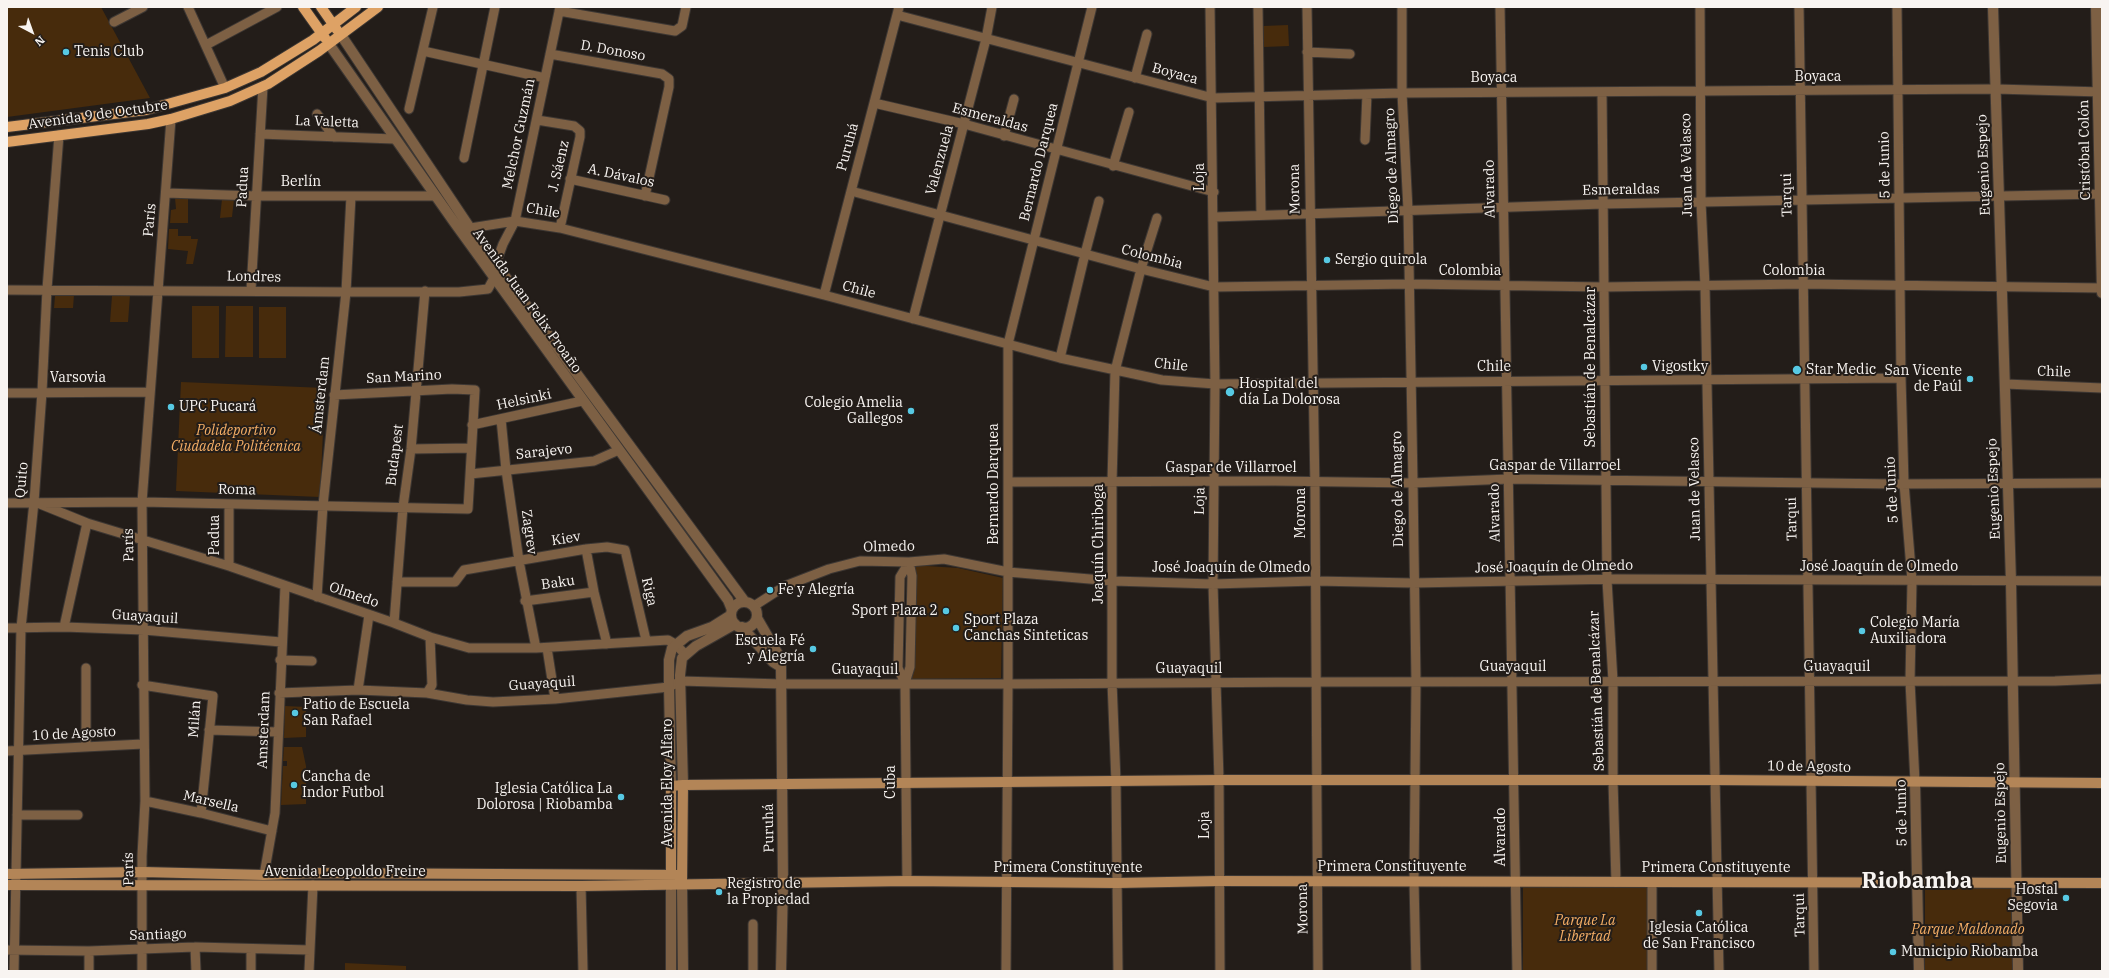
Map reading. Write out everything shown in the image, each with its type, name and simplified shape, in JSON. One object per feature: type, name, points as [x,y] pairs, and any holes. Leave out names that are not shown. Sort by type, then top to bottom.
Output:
[{"type":"main road","name":"Avenida Juan Felix Proaño","points":[[303,7],[329,44]]},
{"type":"main road","name":"Avenida Juan Felix Proaño","points":[[321,7],[341,35]]},
{"type":"main road","name":"Avenida 9 de Octubre","points":[[7,127],[146,110],[225,88],[261,72],[334,25],[356,7]]},
{"type":"main road","name":"Avenida 9 de Octubre","points":[[7,142],[170,119],[230,101],[263,86],[329,44],[378,7]]},
{"type":"main road","name":"10 de Agosto","points":[[671,786],[905,782],[1007,784],[1219,780],[1515,780],[1613,782],[1716,780],[1811,782],[2015,781],[2102,783]]},
{"type":"main road","name":"Avenida Eloy Alfaro","points":[[682,880],[683,785]]},
{"type":"main road","name":"Avenida Eloy Alfaro","points":[[671,786],[671,880]]},
{"type":"main road","name":"Avenida Leopoldo Freire","points":[[11,874],[143,872],[264,875],[312,873],[682,880]]},
{"type":"main road","name":"Avenida Leopoldo Freire","points":[[12,885],[581,886],[671,880]]},
{"type":"main road","name":"Primera Constituyente","points":[[682,880],[784,883],[907,881],[1117,883],[1219,881],[1414,881],[2102,883]]},
{"type":"street","points":[[114,22],[143,7]]},
{"type":"street","points":[[188,7],[225,88]]},
{"type":"street","points":[[206,45],[277,7]]},
{"type":"street","points":[[409,109],[433,7]]},
{"type":"street","points":[[464,158],[495,7]]},
{"type":"street","points":[[559,9],[670,30],[679,29],[686,7]]},
{"type":"street","name":"Valenzuela","points":[[913,319],[986,39],[992,7]]},
{"type":"street","name":"Bernardo Darquea","points":[[1006,971],[1008,344],[1058,151],[1092,7]]},
{"type":"street","name":"Loja","points":[[1210,7],[1213,98],[1215,384],[1213,584],[1219,780],[1220,971]]},
{"type":"street","points":[[1258,7],[1261,216]]},
{"type":"street","name":"Morona","points":[[1306,7],[1315,481],[1315,682],[1318,971]]},
{"type":"street","name":"Diego de Almagro","points":[[1402,7],[1402,93],[1408,210],[1413,483],[1413,583],[1416,682],[1414,881],[1416,971]]},
{"type":"street","name":"Alvarado","points":[[1500,7],[1503,92],[1517,971]]},
{"type":"street","name":"Juan de Velasco","points":[[1700,7],[1701,202],[1705,286],[1712,581],[1719,971]]},
{"type":"street","name":"Tarqui","points":[[1798,7],[1814,971]]},
{"type":"street","name":"5 de Junio","points":[[1897,7],[1901,378],[1904,484],[1912,581],[1910,681],[1916,782],[1916,882],[1919,971]]},
{"type":"street","name":"Eugenio Espejo","points":[[1994,7],[2001,287],[2011,582],[2018,971]]},
{"type":"street","name":"Cristóbal Colón","points":[[2096,7],[2100,92],[2102,293]]},
{"type":"street","name":"Melchor Guzmán","points":[[494,278],[496,263],[515,221],[559,9]]},
{"type":"street","name":"Boyaca","points":[[898,11],[986,39],[1213,98],[1503,92],[1898,90],[2100,92]]},
{"type":"street","name":"Puruhá","points":[[824,295],[898,11]]},
{"type":"street","points":[[1134,78],[1147,34]]},
{"type":"street","name":"Avenida Juan Felix Proaño","points":[[341,35],[470,228],[750,604]]},
{"type":"street","name":"Avenida Juan Felix Proaño","points":[[329,44],[458,229],[728,600],[735,619],[773,662],[781,667]]},
{"type":"street","points":[[423,51],[545,78]]},
{"type":"street","points":[[1307,52],[1350,54]]},
{"type":"street","name":"D. Donoso","points":[[550,54],[662,74],[669,79],[669,87],[645,196]]},
{"type":"street","name":"Padua","points":[[251,290],[263,86]]},
{"type":"street","name":"Sebastián de Benalcázar","points":[[1602,92],[1606,580],[1613,681],[1613,782],[1616,882]]},
{"type":"street","points":[[1365,140],[1367,94]]},
{"type":"street","points":[[1004,136],[1014,99]]},
{"type":"street","name":"Esmeraldas","points":[[874,103],[964,124],[1113,166],[1214,192]]},
{"type":"street","points":[[1113,166],[1129,112]]},
{"type":"street","points":[[316,114],[334,137]]},
{"type":"street","name":"París","points":[[142,971],[145,801],[142,685],[144,630],[142,502],[166,193],[170,119]]},
{"type":"street","name":"J. Sáenz","points":[[537,120],[574,126],[580,130],[580,138],[560,228]]},
{"type":"street","name":"La Valetta","points":[[260,134],[394,139]]},
{"type":"street","name":"Quito","points":[[14,971],[11,950],[11,874],[17,815],[17,751],[21,628],[34,502],[42,392],[47,289],[60,135]]},
{"type":"street","name":"A. Dávalos","points":[[570,180],[665,200]]},
{"type":"street","name":"Colombia","points":[[851,192],[1214,287],[1312,287],[1409,284],[1604,286],[1802,284],[1901,287],[2102,288]]},
{"type":"street","name":"Berlín","points":[[166,193],[256,196],[435,196]]},
{"type":"street","name":"Esmeraldas","points":[[1214,217],[1603,204],[2101,194]]},
{"type":"street","name":"Ámsterdam","points":[[318,597],[323,506],[346,292],[351,196]]},
{"type":"street","points":[[1060,358],[1099,201]]},
{"type":"street","name":"Joaquín Chiriboga","points":[[1118,971],[1116,782],[1112,682],[1112,482],[1115,371],[1141,269],[1157,218]]},
{"type":"street","name":"Chile","points":[[458,229],[515,221],[560,228],[824,295],[1060,358],[1162,380],[1215,384],[1901,378]]},
{"type":"street","name":"Londres","points":[[7,290],[251,290],[346,292],[481,290],[488,289],[494,278]]},
{"type":"street","name":"Budapest","points":[[394,622],[403,507],[411,449],[425,291]]},
{"type":"street","name":"Chile","points":[[2005,384],[2102,388]]},
{"type":"street","name":"San Marino","points":[[334,395],[416,390],[475,390],[472,425]]},
{"type":"street","name":"Varsovia","points":[[7,393],[150,392]]},
{"type":"street","name":"Helsinki","points":[[472,425],[582,401]]},
{"type":"street","name":"Zagrev","points":[[501,419],[506,470],[525,601],[536,648]]},
{"type":"street","points":[[470,474],[472,425]]},
{"type":"street","points":[[411,449],[471,448]]},
{"type":"street","name":"Sarajevo","points":[[470,474],[594,461],[618,450]]},
{"type":"street","name":"Roma","points":[[7,503],[142,502],[403,507],[467,510],[470,474]]},
{"type":"street","name":"Gaspar de Villarroel","points":[[1008,482],[1315,481],[1413,483],[1509,479],[1606,481],[1806,481],[1904,484],[2102,483]]},
{"type":"street","name":"Olmedo","points":[[34,502],[87,523],[142,538],[229,566],[369,615],[394,622],[430,637],[469,648],[546,648],[646,640],[668,640],[674,646]]},
{"type":"street","name":"Padua","points":[[229,504],[229,566]]},
{"type":"street","points":[[64,627],[87,523]]},
{"type":"street","name":"Kiev","points":[[397,582],[455,582],[464,570],[586,549],[607,547],[625,550]]},
{"type":"street","points":[[586,549],[594,592],[607,644]]},
{"type":"street","name":"Riga","points":[[625,550],[646,640]]},
{"type":"street","name":"Olmedo","points":[[750,604],[785,586],[830,569],[860,561],[909,562],[944,559],[1008,572]]},
{"type":"street","name":"Cuba","points":[[905,683],[898,668],[900,577],[909,562]]},
{"type":"street","name":"Cuba","points":[[907,881],[905,683],[910,667],[912,576],[909,562]]},
{"type":"street","name":"José Joaquín de Olmedo","points":[[1008,572],[1113,581],[1213,584],[1315,581],[1413,583],[1606,580],[2102,582]]},
{"type":"street","name":"Amsterdam","points":[[264,875],[275,813],[280,660],[285,586]]},
{"type":"street","name":"Baku","points":[[525,601],[594,592]]},
{"type":"street","points":[[757,618],[751,626],[735,619],[687,636],[674,646],[685,654],[735,619],[738,604],[750,604],[779,656],[781,667],[781,684]]},
{"type":"street","points":[[358,690],[369,615]]},
{"type":"street","name":"Guayaquil","points":[[7,628],[64,627],[144,630],[281,642]]},
{"type":"street","points":[[427,693],[432,685],[430,637]]},
{"type":"street","name":"Avenida Eloy Alfaro","points":[[671,786],[669,660],[674,646]]},
{"type":"street","points":[[546,648],[555,699]]},
{"type":"street","name":"Avenida Eloy Alfaro","points":[[683,785],[680,664],[685,654]]},
{"type":"street","points":[[280,660],[312,662]]},
{"type":"street","points":[[86,668],[86,747]]},
{"type":"street","name":"Guayaquil","points":[[279,693],[358,690],[427,693],[467,700],[493,702],[555,699],[669,687],[681,681],[781,684],[1008,684],[1112,682],[2013,681],[2102,679]]},
{"type":"street","name":"Puruhá","points":[[781,684],[784,883],[781,971]]},
{"type":"street","name":"Milán","points":[[142,685],[212,695],[201,813]]},
{"type":"street","points":[[209,730],[278,732]]},
{"type":"street","name":"10 de Agosto","points":[[7,751],[143,744]]},
{"type":"street","name":"Marsella","points":[[145,801],[272,831]]},
{"type":"street","points":[[17,815],[78,816]]},
{"type":"street","name":"Avenida Eloy Alfaro","points":[[670,971],[671,880]]},
{"type":"street","name":"Avenida Eloy Alfaro","points":[[682,880],[683,971]]},
{"type":"street","points":[[1652,882],[1652,971]]},
{"type":"street","points":[[309,971],[313,885]]},
{"type":"street","points":[[581,886],[583,971]]},
{"type":"street","points":[[753,924],[753,971]]},
{"type":"street","points":[[195,947],[196,971]]},
{"type":"street","name":"Santiago","points":[[11,950],[89,951],[195,947],[310,950]]},
{"type":"street","points":[[251,948],[251,971]]},
{"type":"street","points":[[89,951],[89,971]]},
{"type":"green space","name":"Tenis Club","points":[[7,7],[101,7],[150,98],[7,117]]},
{"type":"green space","points":[[1288,25],[1289,46],[1264,47],[1263,26]]},
{"type":"green space","points":[[175,198],[188,199],[188,223],[170,223],[171,210],[176,209]]},
{"type":"green space","points":[[222,199],[234,199],[232,217],[220,218]]},
{"type":"green space","points":[[169,229],[178,229],[178,236],[191,236],[191,239],[198,239],[193,264],[186,264],[188,251],[168,249]]},
{"type":"green space","points":[[74,295],[73,308],[54,308],[55,296]]},
{"type":"green space","points":[[130,295],[128,322],[110,322],[112,296]]},
{"type":"green space","points":[[192,306],[219,306],[219,358],[192,358]]},
{"type":"green space","points":[[226,306],[253,306],[253,357],[225,357]]},
{"type":"green space","points":[[259,307],[286,307],[286,358],[259,358]]},
{"type":"green space","name":"Polideportivo Ciudadela Politécnica","points":[[181,382],[325,388],[320,497],[176,491]]},
{"type":"green space","name":"Sport Plaza Canchas Sinteticas","points":[[911,565],[958,568],[1003,578],[1001,678],[910,679]]},
{"type":"green space","points":[[285,706],[306,707],[306,737],[284,738]]},
{"type":"green space","name":"Cancha de Indor Futbol","points":[[284,747],[302,747],[306,766],[306,804],[281,805],[283,766],[287,766],[287,761],[283,761]]},
{"type":"green space","name":"Parque La Libertad","points":[[1523,887],[1647,887],[1648,971],[1523,971]]},
{"type":"green space","name":"Parque Maldonado","points":[[1925,888],[2012,888],[2012,971],[1925,971]]},
{"type":"green space","points":[[345,963],[406,966],[406,971],[345,971]]},
{"type":"place","name":"Tenis Club","points":[[66,52]]},
{"type":"place","name":"Sergio quirola","points":[[1327,260]]},
{"type":"place","name":"Vigostky","points":[[1644,367]]},
{"type":"place","name":"Star Medic","points":[[1797,370]]},
{"type":"place","name":"San Vicente de Paúl","points":[[1970,379]]},
{"type":"place","name":"Hospital del día La Dolorosa","points":[[1230,392]]},
{"type":"place","name":"UPC Pucará","points":[[171,407]]},
{"type":"place","name":"Colegio Amelia Gallegos","points":[[911,411]]},
{"type":"place","name":"Fe y Alegría","points":[[770,590]]},
{"type":"place","name":"Sport Plaza 2","points":[[946,611]]},
{"type":"place","name":"Sport Plaza Canchas Sinteticas","points":[[956,628]]},
{"type":"place","name":"Colegio María Auxiliadora","points":[[1862,631]]},
{"type":"place","name":"Escuela Fé y Alegría","points":[[813,649]]},
{"type":"place","name":"Patio de Escuela San Rafael","points":[[295,713]]},
{"type":"place","name":"Cancha de Indor Futbol","points":[[294,785]]},
{"type":"place","name":"Iglesia Católica La Dolorosa | Riobamba","points":[[621,797]]},
{"type":"place","name":"Registro de la Propiedad","points":[[719,892]]},
{"type":"place","name":"Hostal Segovia","points":[[2066,898]]},
{"type":"place","name":"Iglesia Católica de San Francisco","points":[[1699,913]]},
{"type":"place","name":"Municipio Riobamba","points":[[1893,952]]},
{"type":"district","name":"Riobamba","points":[[1917,882]]}]
